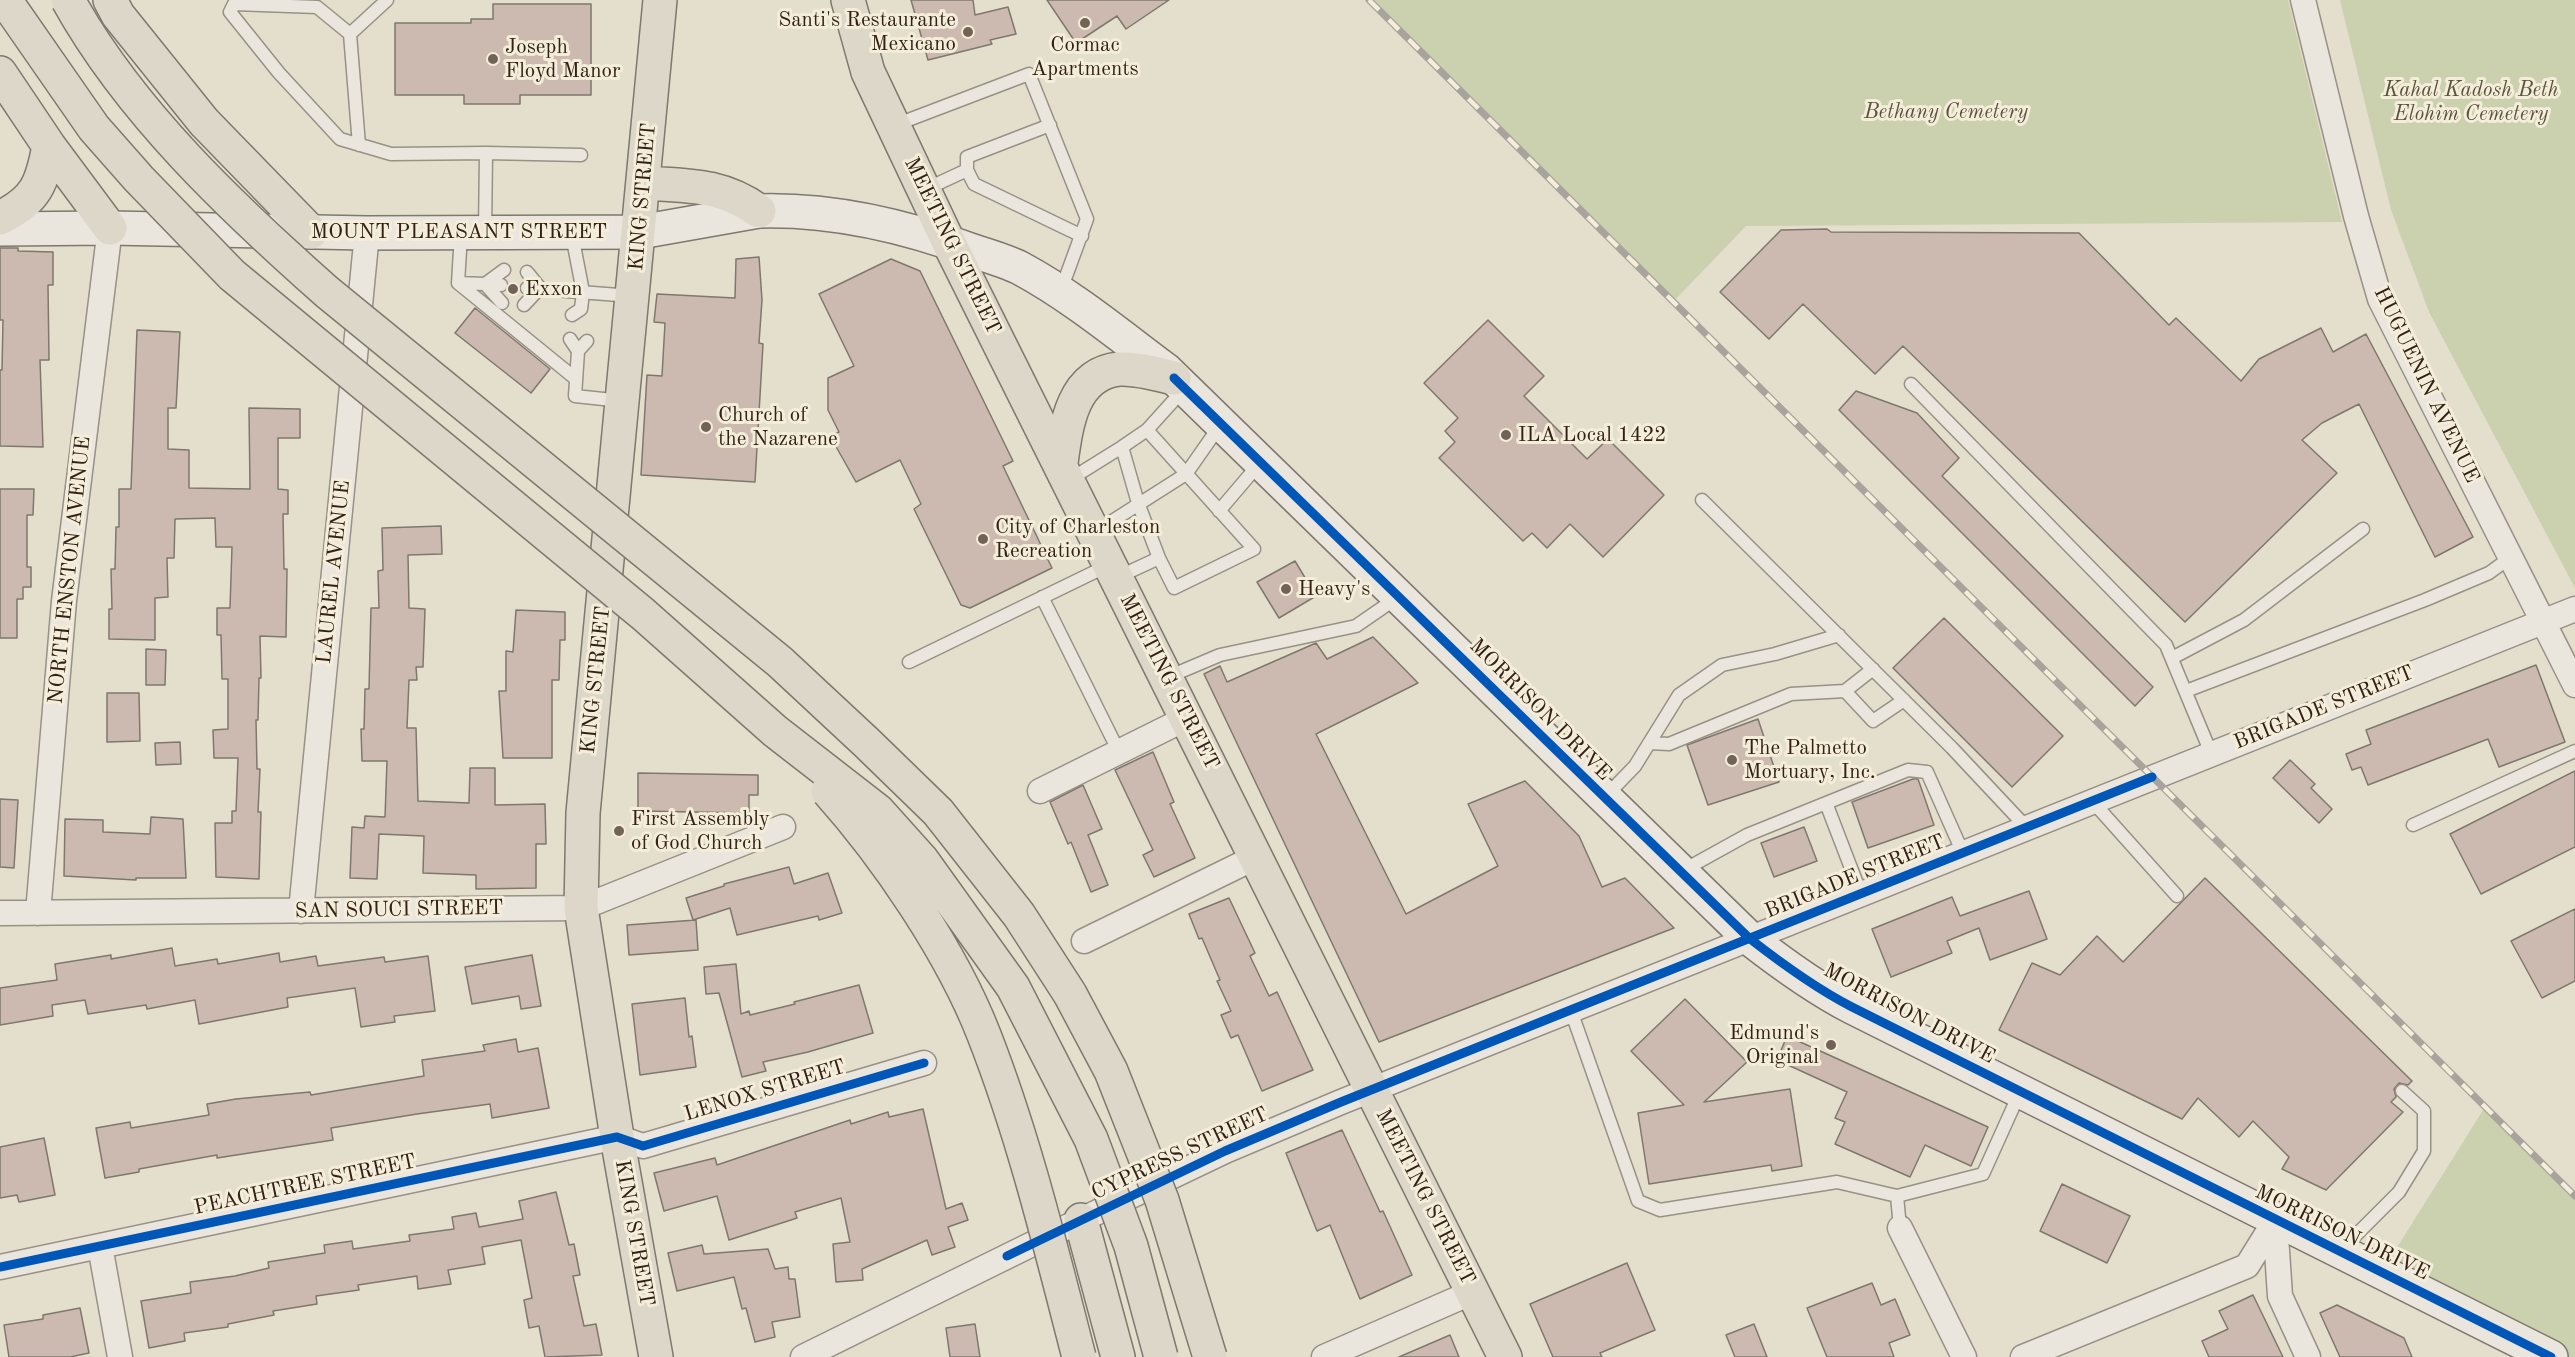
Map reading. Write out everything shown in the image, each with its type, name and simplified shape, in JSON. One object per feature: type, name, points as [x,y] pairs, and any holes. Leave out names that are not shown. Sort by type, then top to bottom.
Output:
[{"type":"main road","points":[[5,0],[94,128],[139,179],[232,275],[643,614],[775,731],[878,811],[922,860],[1013,987],[1091,1139],[1131,1246],[1161,1357]]},
{"type":"main road","points":[[68,0],[100,54],[127,87],[204,177],[264,236],[327,292],[780,662],[938,812],[1019,915],[1070,994],[1111,1071],[1162,1200],[1210,1357]]},
{"type":"main road","points":[[110,0],[118,15],[204,122],[310,232]]},
{"type":"main road","name":"KING STREET","points":[[656,1357],[617,1137],[581,908],[583,813],[640,232],[660,0]]},
{"type":"main road","name":"MEETING STREET","points":[[848,0],[868,72],[948,242],[1065,471],[1505,1357]]},
{"type":"main road","points":[[0,73],[49,146],[110,228]]},
{"type":"main road","points":[[0,218],[29,200],[44,174],[49,146]]},
{"type":"main road","points":[[644,183],[711,187],[744,200],[759,211]]},
{"type":"main road","name":"MOUNT PLEASANT STREET","points":[[0,229],[110,228],[367,233],[640,232],[759,211],[778,210],[889,223],[948,242]]},
{"type":"main road","name":"MORRISON DRIVE","points":[[948,242],[1020,268],[1059,293],[1179,383],[1749,938],[1829,995],[2275,1221],[2551,1357]]},
{"type":"main road","points":[[1065,471],[1070,410],[1077,397],[1094,378],[1118,369],[1131,369],[1179,383]]},
{"type":"main road","points":[[775,731],[860,827],[919,912],[984,1033],[1035,1184],[1079,1357]]},
{"type":"main road","points":[[1081,1220],[1118,1357]]},
{"type":"street","name":"HUGUENIN AVENUE","points":[[2303,0],[2356,216],[2380,298],[2575,685]]},
{"type":"street","name":"NORTH ENSTON AVENUE","points":[[38,913],[64,601],[110,228]]},
{"type":"street","name":"LAUREL AVENUE","points":[[301,911],[367,233]]},
{"type":"street","name":"BRIGADE STREET","points":[[1371,1089],[2575,609]]},
{"type":"street","points":[[1040,791],[1187,718]]},
{"type":"street","name":"SAN SOUCI STREET","points":[[0,913],[581,908],[783,826]]},
{"type":"street","points":[[1084,940],[1256,857]]},
{"type":"street","name":"LENOX STREET","points":[[617,1137],[643,1146],[924,1063]]},
{"type":"street","name":"CYPRESS STREET","points":[[803,1357],[1225,1151],[1371,1089]]},
{"type":"street","name":"PEACHTREE STREET","points":[[0,1267],[617,1137]]},
{"type":"street","points":[[2023,1357],[2247,1266],[2275,1221]]},
{"type":"street","points":[[2275,1221],[2280,1296],[2308,1357]]},
{"type":"street","points":[[1900,1228],[1964,1357]]},
{"type":"street","points":[[100,1246],[120,1357]]},
{"type":"street","points":[[1324,1357],[1473,1292]]},
{"type":"lane","points":[[350,34],[387,0]]},
{"type":"lane","points":[[359,144],[350,34],[317,7],[234,4],[230,12],[279,73],[340,139],[391,154],[581,155]]},
{"type":"lane","points":[[894,126],[1029,74],[1087,219],[1059,293]]},
{"type":"lane","points":[[1050,125],[967,157],[967,170],[974,184],[1082,236]]},
{"type":"lane","points":[[458,282],[473,232],[486,153]]},
{"type":"lane","points":[[924,190],[967,170]]},
{"type":"lane","points":[[572,232],[582,292],[581,314]]},
{"type":"lane","points":[[485,284],[504,270]]},
{"type":"lane","points":[[527,272],[534,288]]},
{"type":"lane","points":[[458,282],[501,285]]},
{"type":"lane","points":[[458,282],[576,379]]},
{"type":"lane","points":[[485,284],[502,303]]},
{"type":"lane","points":[[534,288],[633,296]]},
{"type":"lane","points":[[524,305],[534,288]]},
{"type":"lane","points":[[570,339],[578,351],[575,396],[623,401]]},
{"type":"lane","points":[[578,351],[587,341]]},
{"type":"lane","points":[[1065,471],[1122,447],[1147,430],[1179,383]]},
{"type":"lane","points":[[1911,384],[2166,645],[2211,753]]},
{"type":"lane","points":[[1094,533],[1186,474],[1222,424]]},
{"type":"lane","points":[[1122,447],[1138,503],[1159,558],[1174,588],[1254,549],[1147,430]]},
{"type":"lane","points":[[1219,511],[1261,462]]},
{"type":"lane","points":[[1702,500],[1904,700],[2027,828]]},
{"type":"lane","points":[[2172,658],[2244,620],[2363,529]]},
{"type":"lane","points":[[2186,691],[2425,600],[2488,573],[2511,557]]},
{"type":"lane","points":[[909,662],[1042,597],[1113,571],[1159,558]]},
{"type":"lane","points":[[1167,678],[1220,655],[1356,626],[1398,596]]},
{"type":"lane","points":[[1042,597],[1119,752]]},
{"type":"lane","points":[[1604,798],[1635,766],[1679,695],[1722,664],[1774,654],[1839,635]]},
{"type":"lane","points":[[1648,743],[1669,744],[1791,694],[1845,691],[1873,669]]},
{"type":"lane","points":[[1845,691],[1873,721],[1904,700]]},
{"type":"lane","points":[[2413,825],[2575,751]]},
{"type":"lane","points":[[1681,871],[1747,835],[1908,770],[1927,772],[1963,853]]},
{"type":"lane","points":[[2093,802],[2177,896]]},
{"type":"lane","points":[[1826,803],[1861,894]]},
{"type":"lane","points":[[1570,1008],[1638,1201],[1660,1210],[1838,1182],[1897,1196],[1983,1174],[2020,1092]]},
{"type":"lane","points":[[2339,1252],[2399,1191],[2424,1151],[2424,1111],[2402,1091]]},
{"type":"lane","points":[[1897,1196],[1900,1228]]},
{"type":"green space","name":"Bethany Cemetery","points":[[1369,0],[2288,0],[2342,222],[1746,226],[1673,302]]},
{"type":"green space","name":"Kahal Kadosh Beth Elohim Cemetery","points":[[2340,0],[2575,0],[2575,588],[2429,312],[2391,210]]},
{"type":"green space","points":[[2485,1107],[2575,1196],[2575,1357],[2551,1357],[2381,1273]]},
{"type":"building","name":"Santi's Restaurante Mexicano","points":[[911,0],[973,0],[975,15],[1008,7],[1016,34],[990,40],[992,44],[928,60]]},
{"type":"building","name":"Cormac Apartments","points":[[1047,0],[1169,0],[1126,29],[1117,16],[1076,43]]},
{"type":"building","name":"Joseph Floyd Manor","points":[[493,4],[591,4],[591,95],[520,95],[520,104],[464,104],[464,95],[395,95],[395,23],[471,23],[471,19],[493,19]]},
{"type":"building","points":[[1827,229],[1831,232],[2079,233],[2169,325],[2176,318],[2241,381],[2259,359],[2321,328],[2333,352],[2366,334],[2473,537],[2435,557],[2359,404],[2322,423],[2302,440],[2337,473],[2185,622],[1903,346],[1875,374],[1803,304],[1769,339],[1720,292],[1781,230]]},
{"type":"building","points":[[0,248],[53,252],[53,285],[48,285],[49,360],[40,360],[43,447],[0,446],[0,370],[2,370],[3,320],[0,320]]},
{"type":"building","points":[[759,257],[762,300],[759,343],[763,344],[755,482],[641,475],[647,375],[662,376],[665,323],[654,322],[657,294],[735,298],[736,259]]},
{"type":"building","points":[[891,259],[920,271],[1013,461],[1003,466],[1052,568],[970,608],[961,605],[914,509],[921,504],[900,460],[856,482],[830,436],[839,432],[828,410],[828,378],[854,366],[819,294]]},
{"type":"building","points":[[475,308],[550,369],[531,393],[455,333]]},
{"type":"building","name":"ILA Local 1422","points":[[1488,320],[1544,376],[1524,396],[1587,459],[1608,439],[1664,495],[1603,557],[1570,524],[1547,548],[1532,533],[1523,541],[1439,458],[1455,442],[1445,431],[1458,418],[1424,383]]},
{"type":"building","points":[[137,330],[180,332],[176,408],[168,408],[168,449],[189,450],[189,488],[250,489],[249,408],[300,409],[300,438],[278,438],[278,489],[288,490],[288,514],[283,514],[284,569],[287,569],[286,637],[260,636],[261,678],[259,678],[258,720],[256,720],[257,769],[260,769],[258,812],[261,812],[259,879],[216,877],[215,823],[232,823],[232,811],[236,811],[238,758],[214,758],[213,730],[228,729],[228,679],[222,679],[221,635],[217,635],[217,608],[230,608],[232,547],[216,547],[215,518],[175,519],[174,558],[167,558],[168,597],[155,598],[155,640],[109,639],[109,609],[112,609],[111,569],[115,569],[116,527],[119,527],[119,489],[131,489]]},
{"type":"building","points":[[1856,391],[1917,413],[1959,458],[1942,476],[2153,687],[2135,706],[1839,410]]},
{"type":"building","points":[[0,489],[34,489],[33,515],[27,515],[27,567],[31,567],[31,587],[23,587],[23,599],[17,599],[17,638],[0,638]]},
{"type":"building","points":[[441,526],[442,554],[408,555],[409,608],[425,609],[423,667],[416,667],[417,680],[409,680],[407,728],[416,728],[418,801],[469,803],[470,768],[495,768],[495,805],[545,804],[546,844],[536,844],[536,888],[476,889],[476,875],[423,873],[424,836],[379,834],[377,879],[350,878],[352,827],[364,828],[365,816],[385,817],[387,761],[362,761],[361,729],[364,729],[365,689],[369,689],[371,608],[379,608],[378,571],[383,570],[382,528]]},
{"type":"building","name":"Heavy's","points":[[1295,561],[1316,596],[1279,618],[1257,582]]},
{"type":"building","points":[[516,610],[565,612],[565,640],[560,640],[559,680],[552,680],[552,758],[503,758],[499,691],[506,691],[506,651],[513,652]]},
{"type":"building","points":[[1944,618],[2063,736],[2012,787],[1893,668]]},
{"type":"building","points":[[1373,637],[1418,683],[1316,734],[1406,914],[1498,866],[1468,804],[1525,781],[1579,836],[1602,887],[1625,878],[1674,928],[1379,1042],[1204,674],[1220,666],[1227,682],[1316,643],[1327,659]]},
{"type":"building","points":[[146,649],[166,650],[165,685],[146,685]]},
{"type":"building","points":[[2536,665],[2565,742],[2499,767],[2488,739],[2368,785],[2361,767],[2352,770],[2346,754],[2371,744],[2366,730]]},
{"type":"building","points":[[107,693],[139,693],[140,741],[107,742]]},
{"type":"building","name":"The Palmetto Mortuary, Inc.","points":[[1758,719],[1779,782],[1708,805],[1687,745]]},
{"type":"building","points":[[180,742],[181,764],[156,765],[155,743]]},
{"type":"building","points":[[1153,752],[1174,802],[1170,804],[1195,858],[1154,877],[1143,855],[1153,850],[1115,770]]},
{"type":"building","points":[[2290,760],[2315,784],[2311,788],[2332,809],[2319,823],[2273,778]]},
{"type":"building","points":[[2575,771],[2575,847],[2481,894],[2450,834]]},
{"type":"building","points":[[638,773],[758,775],[758,795],[749,795],[749,813],[638,811]]},
{"type":"building","points":[[1918,779],[1934,825],[1868,848],[1852,802]]},
{"type":"building","points":[[1083,785],[1102,829],[1088,835],[1108,885],[1091,892],[1071,842],[1068,844],[1050,802]]},
{"type":"building","points":[[0,799],[18,800],[14,868],[0,867]]},
{"type":"building","points":[[151,817],[183,819],[186,878],[136,878],[136,880],[64,876],[65,819],[103,820],[103,832],[150,834]]},
{"type":"building","points":[[1804,827],[1817,861],[1774,877],[1761,843]]},
{"type":"building","points":[[789,867],[794,884],[828,873],[842,913],[819,920],[818,916],[737,935],[730,908],[693,920],[686,898],[724,886],[724,884]]},
{"type":"building","points":[[2205,878],[2412,1081],[2408,1085],[2399,1083],[2394,1089],[2396,1097],[2391,1102],[2403,1112],[2326,1190],[2282,1169],[2289,1157],[2253,1121],[2239,1137],[2198,1098],[2182,1119],[1999,1030],[2032,963],[2060,975],[2097,936],[2123,962]]},
{"type":"building","points":[[2029,891],[2047,939],[1990,960],[1979,928],[1947,941],[1952,953],[1891,977],[1872,929],[1952,897],[1960,916]]},
{"type":"building","points":[[1229,898],[1255,953],[1250,956],[1269,996],[1277,992],[1313,1070],[1262,1091],[1238,1035],[1231,1038],[1221,1015],[1231,1011],[1217,981],[1220,980],[1202,938],[1199,939],[1189,914]]},
{"type":"building","points":[[2575,909],[2575,981],[2542,998],[2511,941]]},
{"type":"building","points":[[696,920],[698,950],[629,955],[627,925]]},
{"type":"building","points":[[172,948],[175,966],[217,959],[218,964],[279,953],[280,962],[316,956],[318,966],[384,957],[385,962],[428,956],[435,1011],[394,1016],[395,1022],[361,1027],[355,988],[287,998],[288,1007],[199,1024],[195,1000],[147,1009],[146,1005],[88,1014],[85,1000],[52,1005],[53,1016],[0,1025],[0,988],[57,980],[55,964],[111,955],[111,959]]},
{"type":"building","points":[[532,955],[541,1006],[521,1009],[519,996],[472,1004],[465,967]]},
{"type":"building","points":[[736,964],[741,1014],[749,1011],[750,1015],[795,1004],[794,1002],[859,985],[873,1033],[808,1052],[763,1062],[766,1071],[742,1077],[719,993],[706,994],[704,967]]},
{"type":"building","points":[[685,998],[689,1037],[692,1036],[696,1067],[640,1075],[632,1004]]},
{"type":"building","points":[[1685,999],[1747,1062],[1704,1102],[1790,1089],[1802,1166],[1772,1171],[1771,1165],[1649,1184],[1638,1113],[1684,1105],[1631,1051]]},
{"type":"building","points":[[1787,1036],[1988,1127],[1971,1166],[1925,1145],[1910,1177],[1835,1144],[1845,1122],[1835,1118],[1847,1092],[1777,1060]]},
{"type":"building","points":[[516,1039],[518,1052],[538,1048],[549,1108],[492,1118],[490,1104],[417,1114],[331,1128],[333,1140],[217,1158],[217,1155],[139,1169],[139,1172],[105,1178],[96,1128],[130,1122],[131,1128],[209,1115],[207,1104],[236,1099],[310,1092],[311,1095],[424,1076],[422,1060],[485,1051],[483,1045]]},
{"type":"building","points":[[923,1109],[946,1209],[962,1203],[968,1220],[948,1227],[955,1247],[932,1255],[927,1240],[862,1269],[863,1280],[836,1282],[833,1244],[850,1242],[841,1198],[795,1212],[797,1218],[729,1240],[717,1196],[664,1211],[654,1173],[715,1158],[717,1165],[850,1120],[851,1124],[888,1112],[889,1117]]},
{"type":"building","points":[[1342,1130],[1412,1275],[1360,1299],[1330,1225],[1317,1231],[1286,1153]]},
{"type":"building","points":[[44,1138],[55,1195],[19,1202],[17,1195],[0,1198],[0,1147]]},
{"type":"building","points":[[2062,1184],[2130,1216],[2107,1263],[2040,1231]]},
{"type":"building","points":[[556,1192],[569,1245],[574,1244],[580,1275],[573,1276],[584,1326],[596,1324],[602,1355],[545,1357],[539,1326],[529,1328],[524,1300],[532,1298],[521,1240],[482,1247],[485,1264],[448,1270],[451,1284],[418,1289],[417,1276],[358,1285],[359,1290],[316,1296],[317,1304],[273,1311],[274,1315],[228,1324],[228,1327],[184,1333],[185,1341],[149,1348],[141,1301],[191,1293],[190,1282],[235,1276],[269,1268],[268,1262],[325,1253],[324,1245],[352,1241],[353,1249],[410,1241],[409,1235],[454,1229],[452,1217],[476,1213],[479,1227],[523,1219],[519,1201]]},
{"type":"building","points":[[702,1245],[704,1254],[768,1249],[775,1269],[788,1267],[789,1279],[795,1279],[800,1317],[772,1322],[775,1337],[755,1342],[746,1308],[742,1309],[734,1277],[677,1291],[668,1253]]},
{"type":"building","points":[[1627,1263],[1655,1330],[1600,1353],[1602,1357],[1553,1357],[1530,1304]]},
{"type":"building","points":[[1872,1283],[1881,1305],[1895,1299],[1910,1335],[1889,1343],[1894,1357],[1827,1357],[1807,1308]]},
{"type":"building","points":[[2253,1295],[2283,1357],[2209,1357],[2202,1341],[2228,1329],[2219,1311]]},
{"type":"building","points":[[2337,1305],[2404,1338],[2412,1357],[2340,1357],[2320,1313]]},
{"type":"building","points":[[80,1308],[89,1353],[70,1357],[9,1357],[4,1325],[43,1319],[43,1315]]},
{"type":"building","points":[[975,1324],[980,1357],[950,1357],[946,1328]]},
{"type":"building","points":[[1754,1324],[1767,1357],[1735,1357],[1726,1335]]},
{"type":"building","points":[[1450,1335],[1459,1357],[1399,1357]]},
{"type":"railway","points":[[1369,0],[2575,1196]]},
{"type":"cycle path","points":[[1174,378],[1749,938],[1786,966],[1852,1007],[2551,1357]]},
{"type":"cycle path","points":[[1007,1256],[1225,1151],[1341,1102],[2152,777]]},
{"type":"cycle path","points":[[0,1267],[617,1137],[643,1146],[924,1063]]},
{"type":"place","name":"Cormac Apartments","points":[[1085,23]]},
{"type":"place","name":"Santi's Restaurante Mexicano","points":[[968,32]]},
{"type":"place","name":"Joseph Floyd Manor","points":[[493,59]]},
{"type":"place","name":"Exxon","points":[[513,289]]},
{"type":"place","name":"Church of the Nazarene","points":[[706,427]]},
{"type":"place","name":"ILA Local 1422","points":[[1506,435]]},
{"type":"place","name":"City of Charleston Recreation","points":[[983,539]]},
{"type":"place","name":"Heavy's","points":[[1286,589]]},
{"type":"place","name":"The Palmetto Mortuary, Inc.","points":[[1732,760]]},
{"type":"place","name":"First Assembly of God Church","points":[[619,831]]},
{"type":"place","name":"Edmund's Original","points":[[1831,1045]]}]
